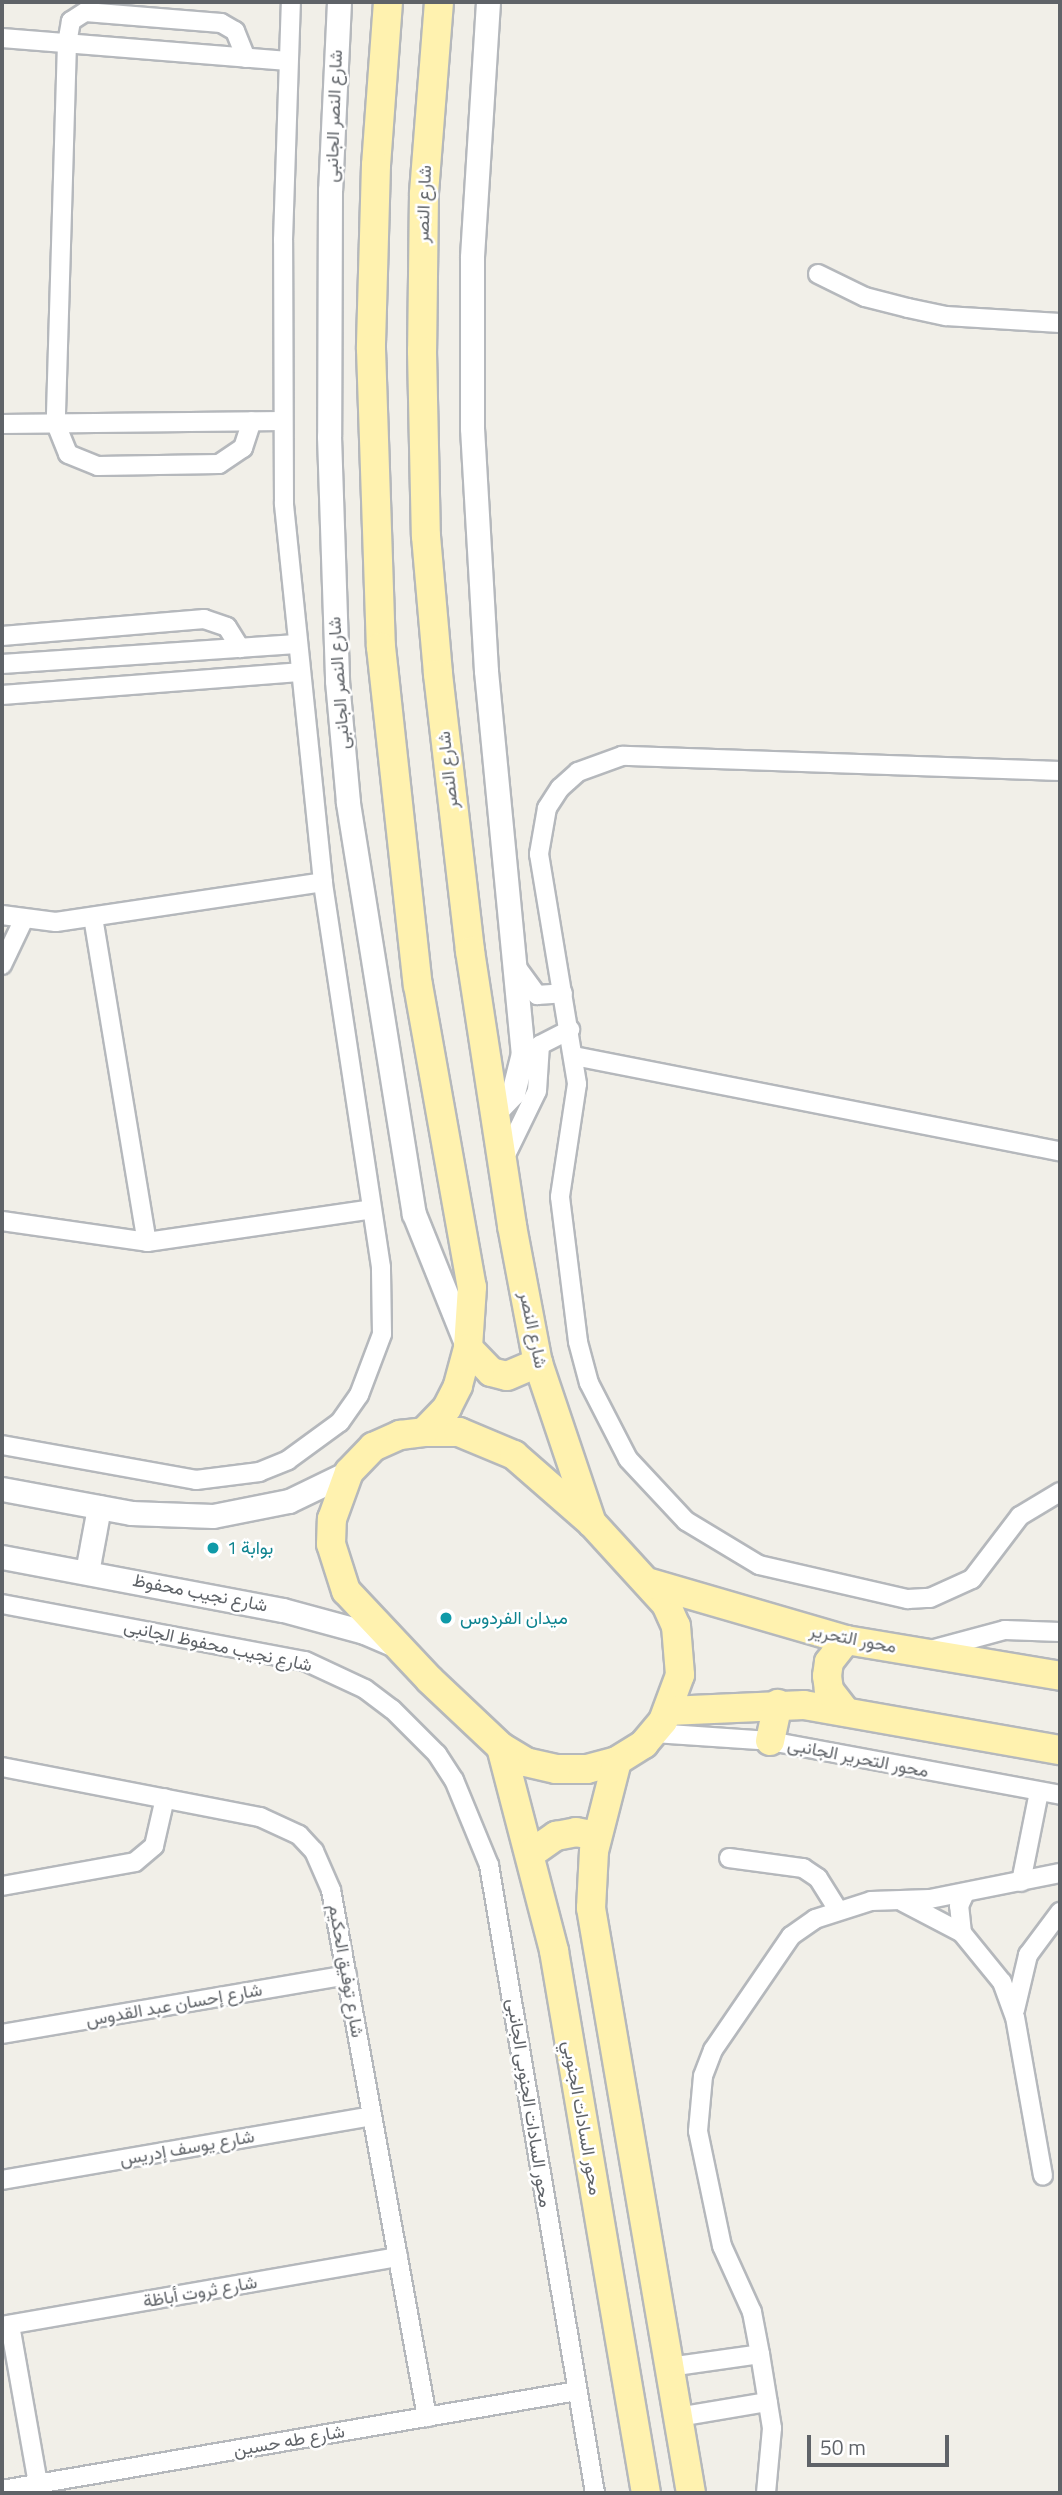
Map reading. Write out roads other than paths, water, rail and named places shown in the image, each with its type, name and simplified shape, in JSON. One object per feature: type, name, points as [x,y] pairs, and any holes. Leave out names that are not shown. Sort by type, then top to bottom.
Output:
[{"type":"main road","points":[[388,2],[376,165],[371,349],[381,647],[418,985],[469,1259],[468,1348],[447,1408],[424,1432]]},
{"type":"main road","name":"شارع النصر","points":[[439,2],[424,194],[426,536],[452,813],[494,1112],[538,1363],[592,1523]]},
{"type":"main road","points":[[468,1348],[491,1373],[516,1374],[538,1363]]},
{"type":"main road","points":[[424,1432],[459,1432],[514,1455],[592,1523],[650,1583],[671,1615],[681,1650],[680,1675],[661,1722],[617,1760],[587,1769],[556,1769],[526,1762],[501,1747],[360,1611],[336,1568],[332,1519],[349,1472],[373,1447],[400,1435],[424,1432]]},
{"type":"main road","name":"محور التحرير","points":[[650,1583],[846,1640],[1060,1676]]},
{"type":"main road","points":[[846,1640],[829,1662],[827,1676],[832,1696],[846,1712]]},
{"type":"main road","points":[[661,1722],[778,1704],[846,1712],[1060,1750]]},
{"type":"main road","points":[[770,1741],[778,1704]]},
{"type":"main road","name":"محور السادات الجنوبي","points":[[501,1747],[554,1951],[646,2493]]},
{"type":"main road","points":[[617,1760],[597,1836],[591,1908],[691,2493]]},
{"type":"main road","points":[[530,1854],[556,1836],[576,1832],[597,1836]]},
{"type":"street","points":[[2,1445],[196,1480],[228,1479],[288,1460],[340,1422],[359,1395],[382,1334],[385,1303],[323,882],[296,644],[284,504],[288,61],[291,2]]},
{"type":"street","name":"شارع النصر الجانبى","points":[[339,2],[330,190],[329,436],[337,681],[348,803],[414,1214],[468,1348]]},
{"type":"street","points":[[488,2],[472,258],[472,428],[480,590],[523,1067],[513,1093],[494,1112]]},
{"type":"street","points":[[246,58],[234,31],[221,23],[85,12],[71,21],[66,43],[56,424],[68,454],[99,466],[219,464],[243,449],[251,421]]},
{"type":"street","points":[[2,38],[288,61]]},
{"type":"street","points":[[818,274],[865,297],[908,309],[946,316],[1060,323]]},
{"type":"street","points":[[2,424],[283,421]]},
{"type":"street","points":[[2,636],[204,619],[227,627],[240,648]]},
{"type":"street","points":[[2,664],[296,644]]},
{"type":"street","points":[[183,652],[186,681]]},
{"type":"street","points":[[2,695],[299,672]]},
{"type":"street","points":[[1060,771],[622,757],[599,761],[560,788],[540,831],[539,854],[574,1056],[576,1108],[562,1168],[560,1197],[578,1342],[606,1423],[628,1459],[686,1521],[759,1565],[908,1599],[930,1598],[972,1579],[1020,1516],[1060,1492]]},
{"type":"street","points":[[2,915],[23,921],[93,917],[323,882]]},
{"type":"street","points":[[93,917],[147,1242]]},
{"type":"street","points":[[2,965],[23,921]]},
{"type":"street","points":[[515,962],[537,996],[563,993]]},
{"type":"street","points":[[502,1163],[537,1091],[540,1045],[570,1030]]},
{"type":"street","points":[[574,1056],[1060,1152]]},
{"type":"street","points":[[2,1221],[147,1242],[372,1209]]},
{"type":"street","points":[[2,1489],[99,1507],[174,1517],[252,1511],[324,1488],[349,1472]]},
{"type":"street","points":[[87,1572],[99,1507]]},
{"type":"street","name":"شارع نجيب محفوظ","points":[[2,1557],[293,1612],[394,1646]]},
{"type":"street","name":"شارع نجيب محفوظ الجانبى","points":[[2,1604],[305,1661],[365,1689],[417,1731]]},
{"type":"street","points":[[923,1652],[1005,1629],[1060,1632]]},
{"type":"street","name":"محور التحرير الجانبى","points":[[661,1722],[1060,1795]]},
{"type":"street","name":"محور السادات الجنوبى الجانبى","points":[[417,1731],[459,1788],[489,1865],[595,2493]]},
{"type":"street","name":"شارع توفيق الحكيم","points":[[2,1768],[260,1817],[299,1835],[325,1869],[347,1975],[427,2417]]},
{"type":"street","points":[[1020,1882],[1039,1792]]},
{"type":"street","points":[[2,1886],[135,1863],[154,1846],[164,1798]]},
{"type":"street","points":[[729,1858],[803,1868],[818,1878],[837,1909]]},
{"type":"street","points":[[766,2493],[772,2428],[760,2354],[752,2312],[722,2246],[698,2131],[698,2103],[708,2063],[727,2025],[791,1936],[837,1909],[871,1901],[901,1902],[965,1893],[1057,1876]]},
{"type":"street","points":[[962,1933],[959,1906],[965,1893]]},
{"type":"street","points":[[901,1902],[962,1933],[996,1960],[1013,1962],[1028,1955]]},
{"type":"street","points":[[1015,2017],[1028,1955],[1060,1912]]},
{"type":"street","points":[[982,1951],[1002,1982],[1015,2017],[1043,2176]]},
{"type":"street","name":"شارع إحسان عبد القدوس","points":[[2,2034],[347,1975]]},
{"type":"street","name":"شارع يوسف إدريس","points":[[2,2180],[372,2116]]},
{"type":"street","name":"شارع ثروت أباظة","points":[[6,2325],[398,2257]]},
{"type":"street","points":[[6,2325],[38,2484]]},
{"type":"street","points":[[669,2367],[760,2354]]},
{"type":"street","name":"شارع طه حسين","points":[[2,2490],[577,2392]]},
{"type":"street","points":[[678,2417],[768,2402]]},
{"type":"place","name":"بوابة 1","points":[[213,1548]]},
{"type":"place","name":"ميدان الفردوس","points":[[446,1618]]}]
